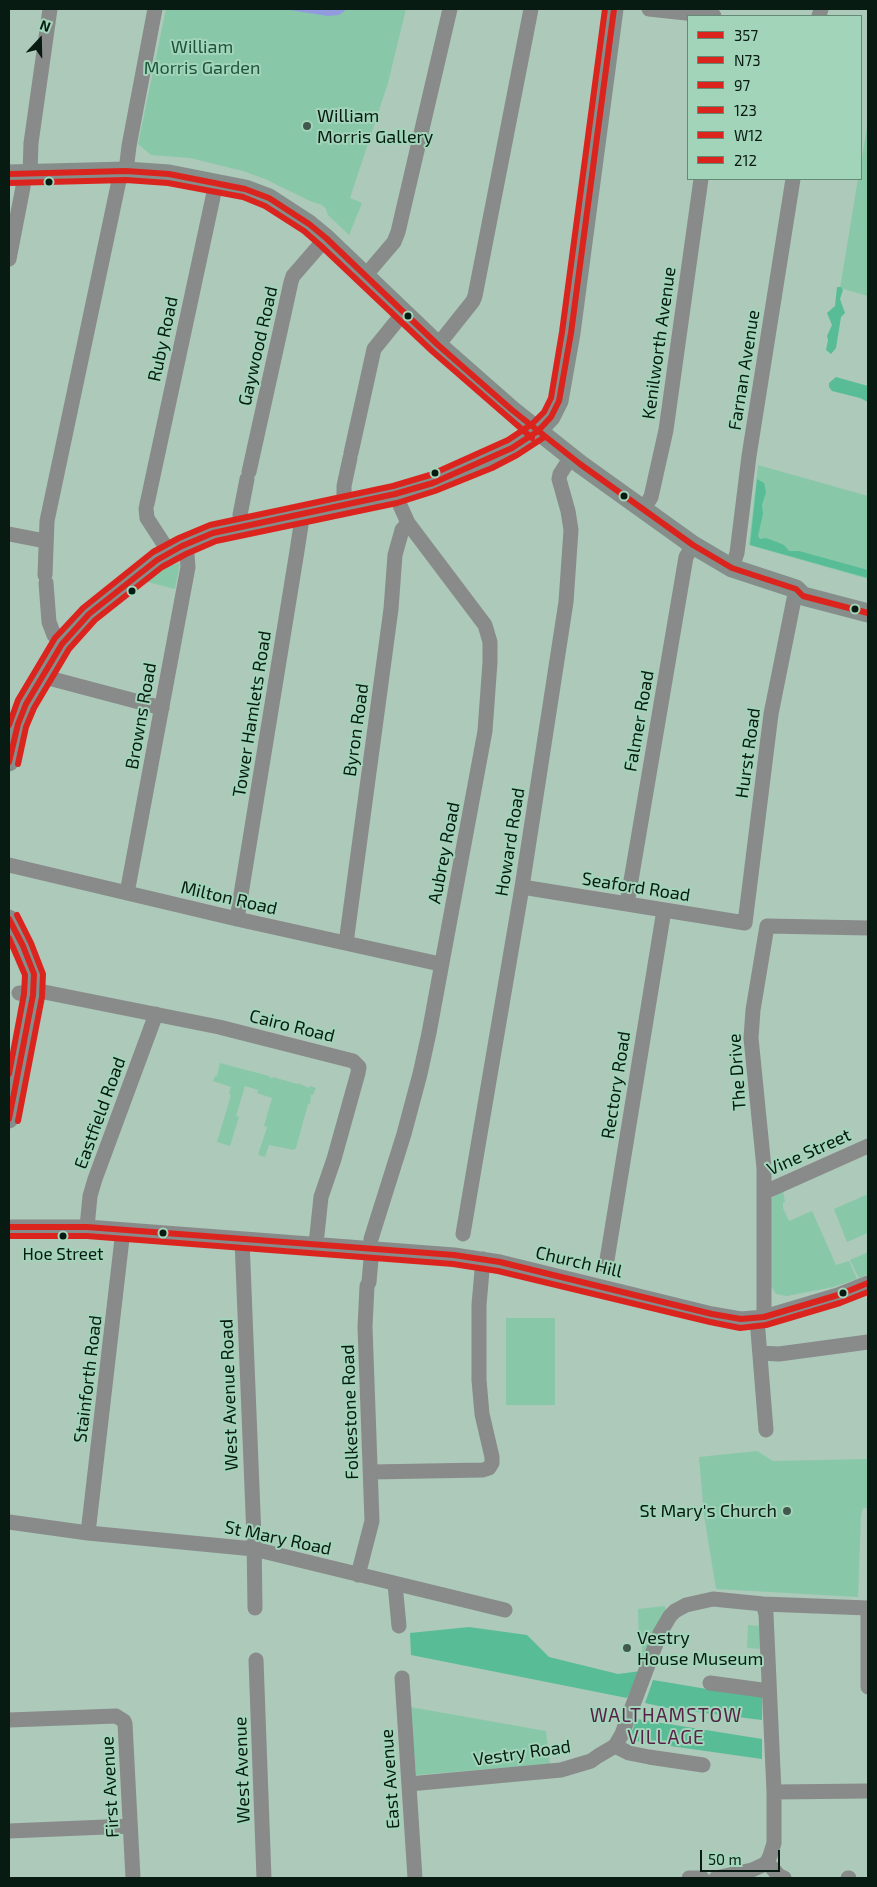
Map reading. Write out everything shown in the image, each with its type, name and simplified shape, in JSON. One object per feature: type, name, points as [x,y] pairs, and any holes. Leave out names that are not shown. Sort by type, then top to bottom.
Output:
[{"type":"main road","points":[[9,762],[13,722],[62,644],[89,614],[156,560],[213,533],[396,494],[433,483],[512,448],[538,431],[548,421],[556,410],[563,383],[614,9]]},
{"type":"main road","points":[[21,173],[123,171],[176,175],[246,189],[269,198],[309,224],[326,238],[404,312],[441,341],[538,431],[568,462],[643,510],[692,545],[732,568],[796,589],[803,596],[868,613]]},
{"type":"main road","points":[[796,589],[806,584],[868,601]]},
{"type":"main road","points":[[9,919],[34,970],[9,1119]]},
{"type":"street","points":[[9,259],[23,188],[21,173],[31,142],[50,9]]},
{"type":"street","points":[[62,644],[54,635],[50,622],[46,579],[47,521],[129,146],[155,9]]},
{"type":"street","points":[[365,276],[394,242],[398,232],[450,9]]},
{"type":"street","points":[[441,341],[475,296],[531,9]]},
{"type":"street","points":[[649,9],[705,15]]},
{"type":"street","name":"Kenilworth Avenue","points":[[643,510],[651,497],[666,430],[701,180]]},
{"type":"street","name":"Farnan Avenue","points":[[732,568],[737,553],[749,456],[793,180]]},
{"type":"street","name":"Ruby Road","points":[[176,549],[147,518],[146,506],[216,182]]},
{"type":"street","name":"Gaywood Road","points":[[243,526],[240,515],[291,282],[293,276],[326,238]]},
{"type":"street","points":[[344,505],[344,486],[374,349],[404,312]]},
{"type":"street","name":"Howard Road","points":[[463,1234],[522,887],[568,582],[571,530],[559,479],[568,462]]},
{"type":"street","name":"Aubrey Road","points":[[372,1243],[420,1074],[439,983],[440,964],[443,958],[485,731],[490,642],[482,619],[408,523],[396,494]]},
{"type":"street","name":"Tower Hamlets Road","points":[[236,919],[297,551],[301,525],[300,515]]},
{"type":"street","name":"Byron Road","points":[[346,943],[390,618],[395,555],[402,530],[408,523]]},
{"type":"street","points":[[9,534],[46,541]]},
{"type":"street","name":"Falmer Road","points":[[627,904],[686,557],[692,545]]},
{"type":"street","name":"Browns Road","points":[[127,893],[188,566],[187,556],[176,549]]},
{"type":"street","name":"Hurst Road","points":[[745,923],[772,714],[796,589]]},
{"type":"street","points":[[41,676],[162,708]]},
{"type":"street","name":"Milton Road","points":[[9,865],[236,919],[440,964]]},
{"type":"street","name":"Seaford Road","points":[[522,887],[745,923]]},
{"type":"street","name":"Rectory Road","points":[[606,1266],[664,910]]},
{"type":"street","name":"The Drive","points":[[760,1318],[763,1290],[765,1192],[751,1038],[753,1010],[767,926],[868,928]]},
{"type":"street","name":"Cairo Road","points":[[29,993],[85,1000],[219,1027],[354,1061],[359,1067],[334,1159],[321,1197],[316,1244]]},
{"type":"street","name":"Eastfield Road","points":[[87,1227],[90,1196],[95,1179],[156,1014]]},
{"type":"street","name":"Vine Street","points":[[765,1192],[868,1146]]},
{"type":"street","name":"Church Hill","points":[[9,1227],[87,1227],[316,1244],[372,1243],[483,1259],[712,1314],[741,1319],[760,1318],[838,1295],[868,1283]]},
{"type":"street","name":"Stainforth Road","points":[[88,1533],[124,1230]]},
{"type":"street","name":"West Avenue Road","points":[[242,1240],[254,1549]]},
{"type":"street","name":"Folkestone Road","points":[[358,1575],[372,1522],[366,1286],[369,1282],[372,1243]]},
{"type":"street","points":[[370,1472],[483,1470],[489,1468],[492,1463],[482,1414],[479,1380],[479,1306],[483,1259]]},
{"type":"street","points":[[760,1318],[760,1353],[766,1430]]},
{"type":"street","points":[[760,1353],[779,1354],[868,1342]]},
{"type":"street","name":"St Mary Road","points":[[9,1522],[88,1533],[254,1549],[505,1610]]},
{"type":"street","points":[[254,1549],[255,1608]]},
{"type":"street","points":[[395,1584],[399,1626]]},
{"type":"street","name":"Vestry Road","points":[[409,1784],[561,1770],[591,1761],[615,1746],[628,1722],[660,1634],[675,1611],[686,1605],[713,1599],[763,1604]]},
{"type":"street","points":[[716,1878],[752,1870],[767,1862],[774,1842],[774,1792],[766,1614],[763,1604],[868,1608],[868,1687]]},
{"type":"street","name":"West Avenue","points":[[256,1660],[264,1878]]},
{"type":"street","name":"East Avenue","points":[[402,1678],[415,1878]]},
{"type":"street","points":[[710,1683],[769,1691]]},
{"type":"street","name":"First Avenue","points":[[9,1720],[116,1716],[124,1720],[126,1724],[133,1878]]},
{"type":"street","points":[[615,1746],[629,1753],[703,1765]]},
{"type":"street","points":[[774,1792],[868,1791]]},
{"type":"street","points":[[9,1831],[130,1826]]},
{"type":"street","points":[[767,1862],[778,1876],[784,1878]]},
{"type":"street","points":[[689,1878],[702,1878]]},
{"type":"green space","name":"William Morris Garden","points":[[166,9],[406,9],[388,83],[350,198],[362,203],[349,235],[328,215],[322,205],[265,179],[243,171],[190,158],[151,155],[138,144]]},
{"type":"green space","points":[[868,120],[868,296],[840,288],[858,180],[862,180],[862,158]]},
{"type":"green space","points":[[837,287],[841,287],[843,290],[840,299],[845,313],[841,317],[836,348],[831,354],[826,350],[827,336],[832,325],[827,313],[835,306]]},
{"type":"green space","points":[[836,377],[868,386],[868,402],[832,391],[829,383]]},
{"type":"green space","points":[[758,465],[868,496],[868,579],[749,545]]},
{"type":"green space","points":[[757,479],[764,483],[766,492],[762,505],[763,514],[758,536],[760,539],[766,538],[777,542],[784,545],[789,551],[799,551],[868,570],[868,578],[750,545]]},
{"type":"green space","points":[[180,563],[175,589],[144,581],[167,566]]},
{"type":"green space","points":[[220,1063],[269,1076],[272,1079],[273,1077],[298,1083],[309,1088],[310,1086],[316,1088],[313,1095],[311,1095],[310,1104],[308,1104],[294,1150],[269,1145],[265,1157],[258,1155],[267,1127],[264,1126],[272,1098],[257,1093],[258,1090],[245,1086],[236,1116],[239,1117],[230,1146],[217,1142],[231,1095],[229,1094],[231,1087],[213,1081],[215,1076],[217,1076]]},
{"type":"green space","points":[[783,1190],[785,1202],[783,1203],[783,1208],[789,1221],[812,1211],[836,1265],[849,1261],[857,1279],[833,1287],[787,1296],[776,1294],[771,1286],[769,1205],[772,1198]]},
{"type":"green space","points":[[868,1194],[868,1233],[847,1242],[834,1209]]},
{"type":"green space","points":[[868,1252],[868,1274],[859,1278],[850,1260]]},
{"type":"green space","points":[[506,1318],[555,1318],[555,1405],[506,1405]]},
{"type":"green space","points":[[757,1451],[773,1461],[868,1459],[868,1508],[863,1508],[861,1515],[858,1597],[716,1589],[704,1515],[699,1457]]},
{"type":"green space","points":[[665,1606],[666,1612],[642,1658],[642,1644],[639,1644],[638,1609]]},
{"type":"green space","points":[[748,1625],[762,1626],[762,1649],[747,1648]]},
{"type":"green space","points":[[469,1627],[527,1635],[549,1657],[618,1674],[641,1671],[627,1698],[411,1655],[410,1633]]},
{"type":"green space","points":[[653,1680],[762,1696],[762,1720],[672,1709],[645,1703]]},
{"type":"green space","points":[[410,1707],[546,1731],[550,1764],[416,1775]]},
{"type":"green space","points":[[637,1719],[762,1739],[762,1759],[628,1740]]},
{"type":"water","points":[[283,9],[347,9],[339,15],[328,16]]},
{"type":"transit line","name":"97","points":[[9,725],[18,700],[55,638],[83,608],[153,552],[179,538],[210,525],[393,486],[430,475],[508,440],[532,424],[544,412],[551,398],[562,332],[605,9]]},
{"type":"transit line","name":"357","points":[[9,762],[18,724],[26,704],[62,644],[89,614],[157,560],[182,546],[213,533],[395,494],[433,483],[512,448],[538,431],[551,417],[559,401],[571,333],[614,9]]},
{"type":"transit line","name":"123","points":[[9,174],[126,171],[169,174],[245,189],[269,198],[309,224],[326,238],[438,345],[512,410],[580,464],[693,545],[732,568],[796,589],[803,596],[868,613]]},
{"type":"transit line","name":"N73","points":[[9,183],[126,180],[168,183],[243,197],[265,206],[304,231],[432,351],[532,438]]},
{"type":"transit line","name":"N73","points":[[18,764],[26,727],[34,708],[69,649],[95,620],[162,567],[216,541],[397,503],[435,491],[492,468],[543,438]]},
{"type":"transit line","name":"97","points":[[17,915],[31,943],[43,974],[42,997],[18,1121]]},
{"type":"transit line","name":"357","points":[[9,919],[23,946],[34,974],[33,995],[9,1119]]},
{"type":"transit line","name":"N73","points":[[9,938],[25,975],[24,994],[9,1074]]},
{"type":"transit line","name":"W12","points":[[9,1227],[87,1227],[454,1255],[500,1262],[712,1314],[741,1319],[764,1317],[838,1295],[868,1283]]},
{"type":"transit line","name":"212","points":[[9,1236],[87,1236],[453,1264],[498,1271],[740,1328],[766,1325],[840,1303],[868,1292]]},
{"type":"place","name":"William Morris Gallery","points":[[307,126]]},
{"type":"place","name":"Hoe Street","points":[[63,1236]]},
{"type":"place","name":"St Mary's Church","points":[[787,1511]]},
{"type":"place","name":"Vestry House Museum","points":[[627,1648]]},
{"type":"district","name":"WALTHAMSTOW VILLAGE","points":[[666,1727]]}]
